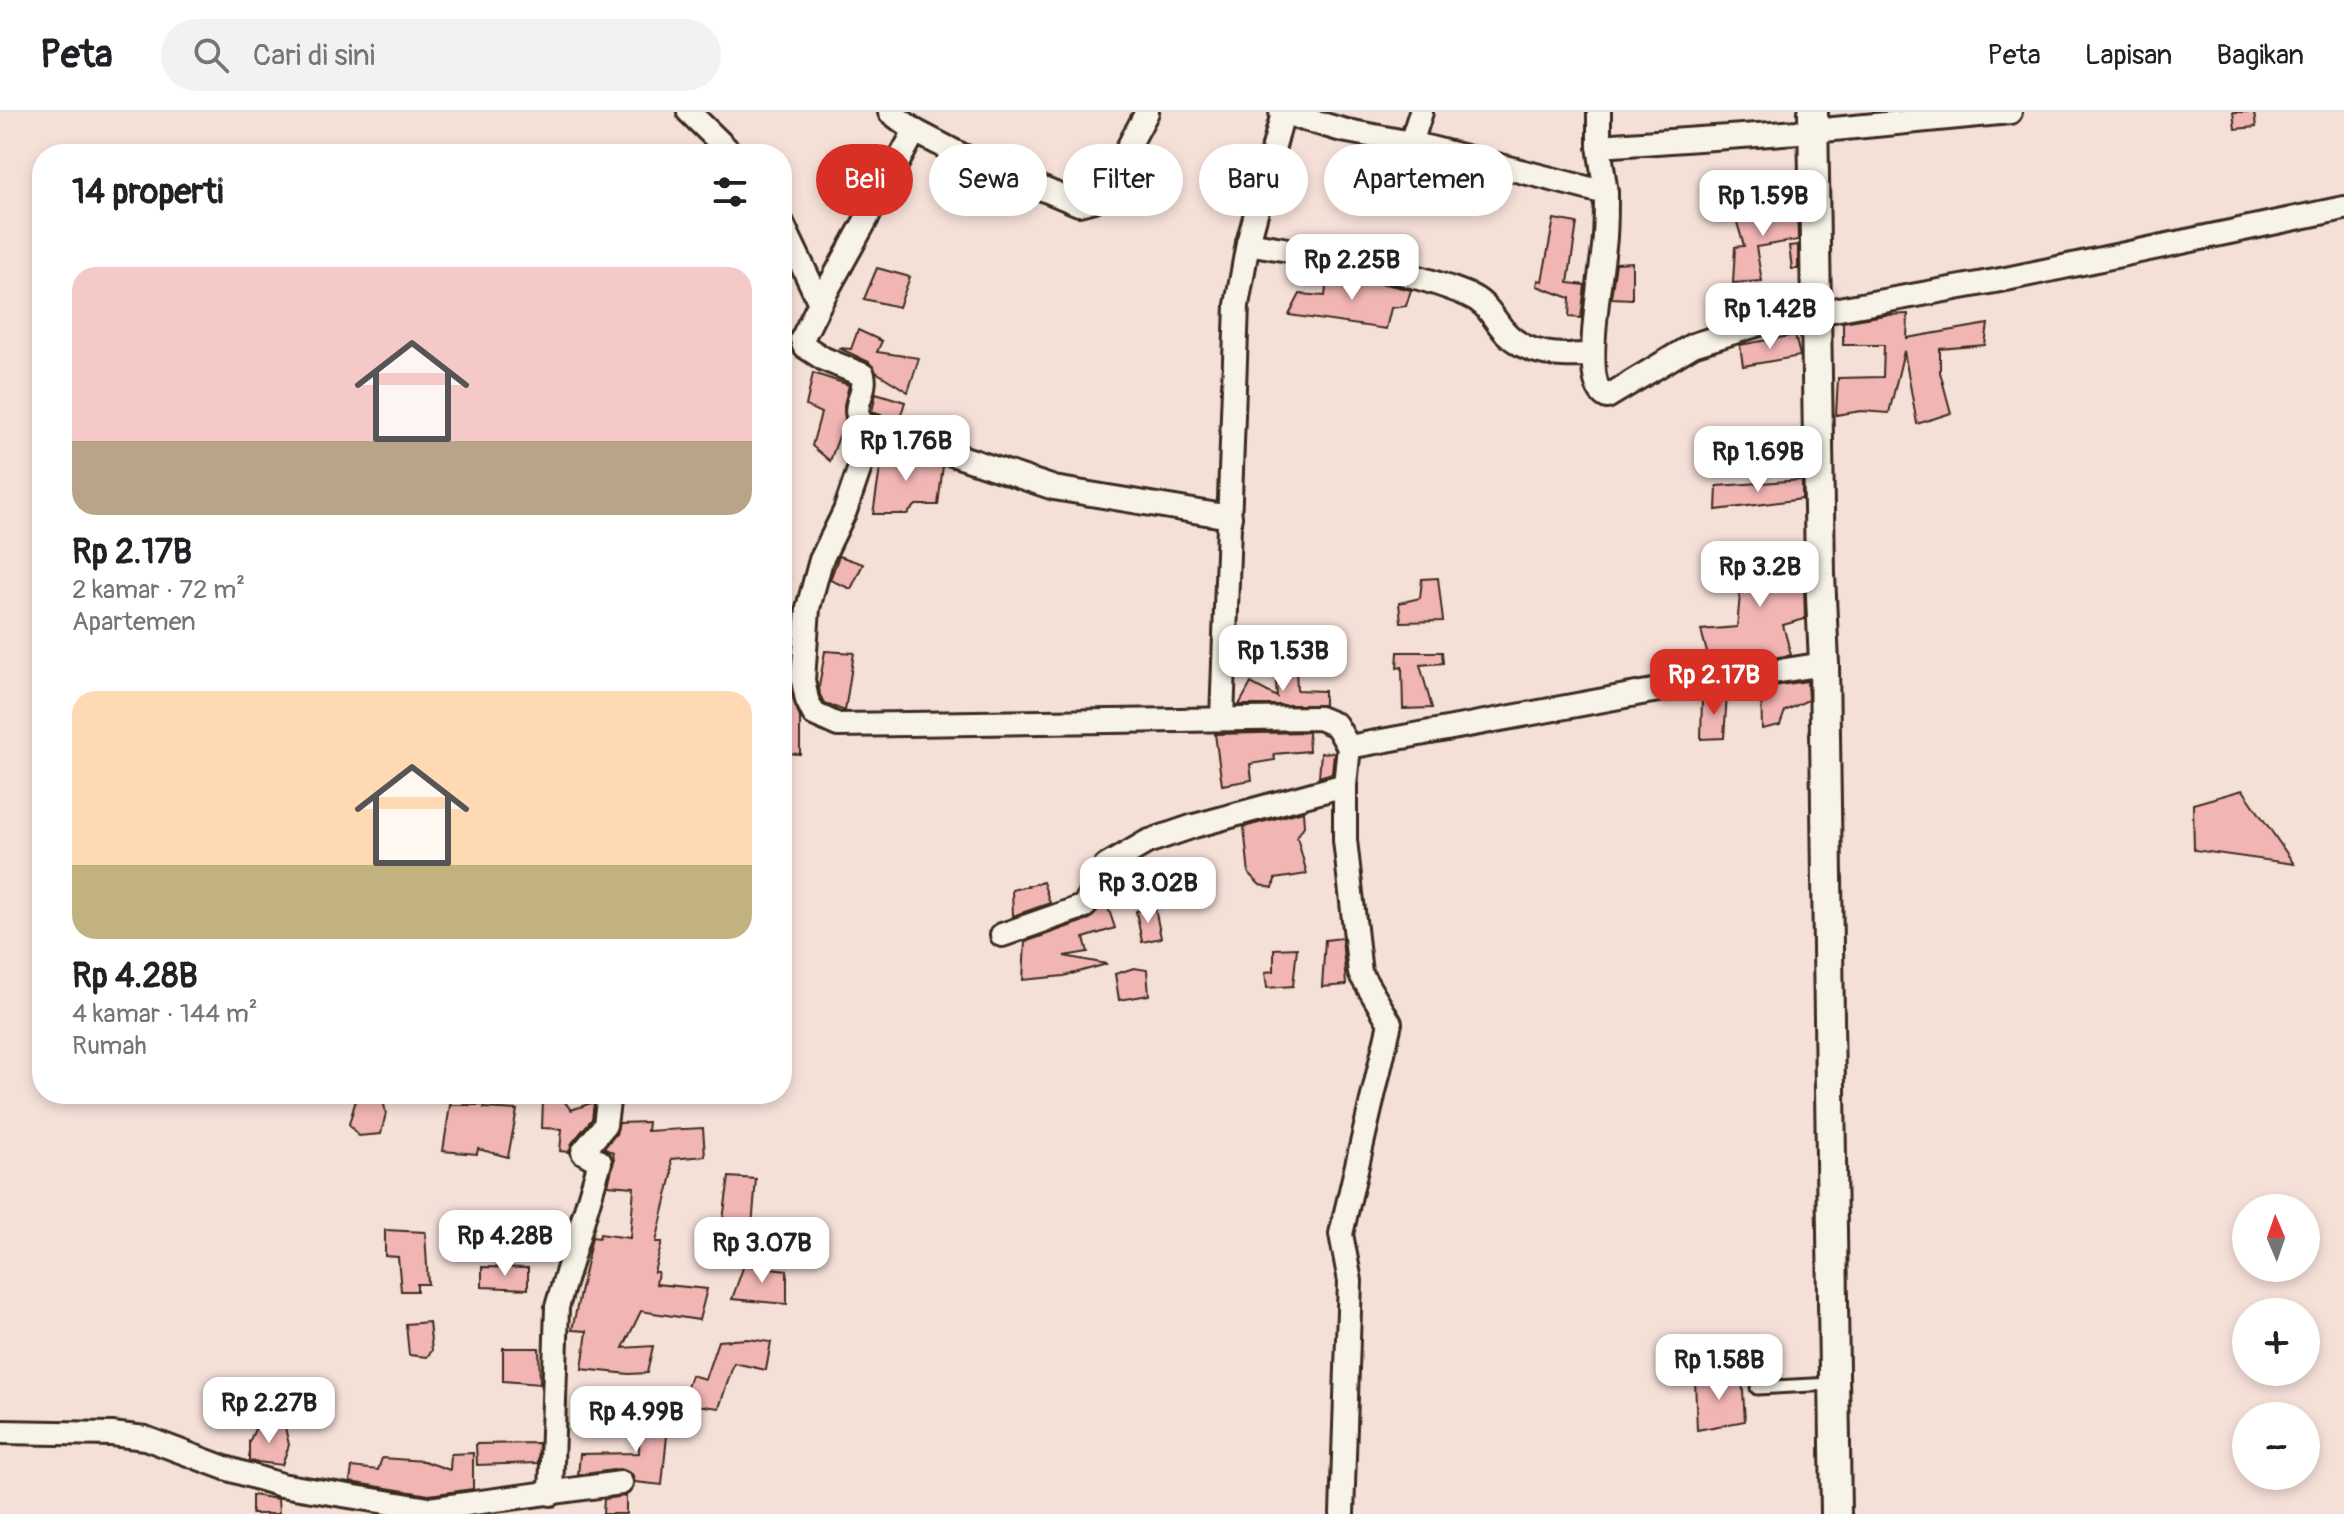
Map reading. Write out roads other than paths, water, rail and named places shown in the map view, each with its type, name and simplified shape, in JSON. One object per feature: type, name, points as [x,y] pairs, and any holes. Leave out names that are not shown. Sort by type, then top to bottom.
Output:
[{"type":"street","points":[[689,112],[722,144]]},
{"type":"street","points":[[890,112],[915,131],[963,156],[1069,201],[1085,203],[1105,191],[1147,112]]},
{"type":"street","points":[[1222,719],[1237,305],[1248,243],[1282,112],[1342,130],[1411,143],[1606,193]]},
{"type":"street","points":[[1411,143],[1421,112]]},
{"type":"street","points":[[1599,112],[1606,235],[1592,355],[1596,382],[1600,393],[1607,397],[1693,345],[1766,322],[2006,279],[2344,208]]},
{"type":"street","points":[[1599,146],[1813,121],[2010,112]]},
{"type":"street","points":[[1813,121],[1836,1514]]},
{"type":"street","points":[[915,131],[802,339],[804,346],[824,359],[863,375],[865,381],[856,413],[859,421],[873,429],[1054,488],[1230,517]]},
{"type":"street","points":[[1248,243],[1342,260],[1435,283],[1471,296],[1485,305],[1506,332],[1519,343],[1540,353],[1592,355]]},
{"type":"street","points":[[792,244],[820,303]]},
{"type":"street","points":[[873,429],[845,511],[821,560],[808,608],[803,680],[814,714],[838,725],[1319,718],[1336,725],[1349,747],[1345,840],[1360,973],[1390,1023],[1341,1234],[1350,1281],[1342,1514]]},
{"type":"street","points":[[1349,747],[1647,692],[1824,664]]},
{"type":"street","points":[[1002,935],[1085,906],[1097,877],[1106,866],[1147,842],[1345,785]]},
{"type":"street","points":[[551,1494],[557,1307],[600,1162],[583,1152],[605,1125],[608,1104]]},
{"type":"street","points":[[0,1432],[112,1434],[145,1438],[281,1485],[429,1512],[621,1483]]},
{"type":"lane","points":[[1757,1388],[1834,1384]]}]
